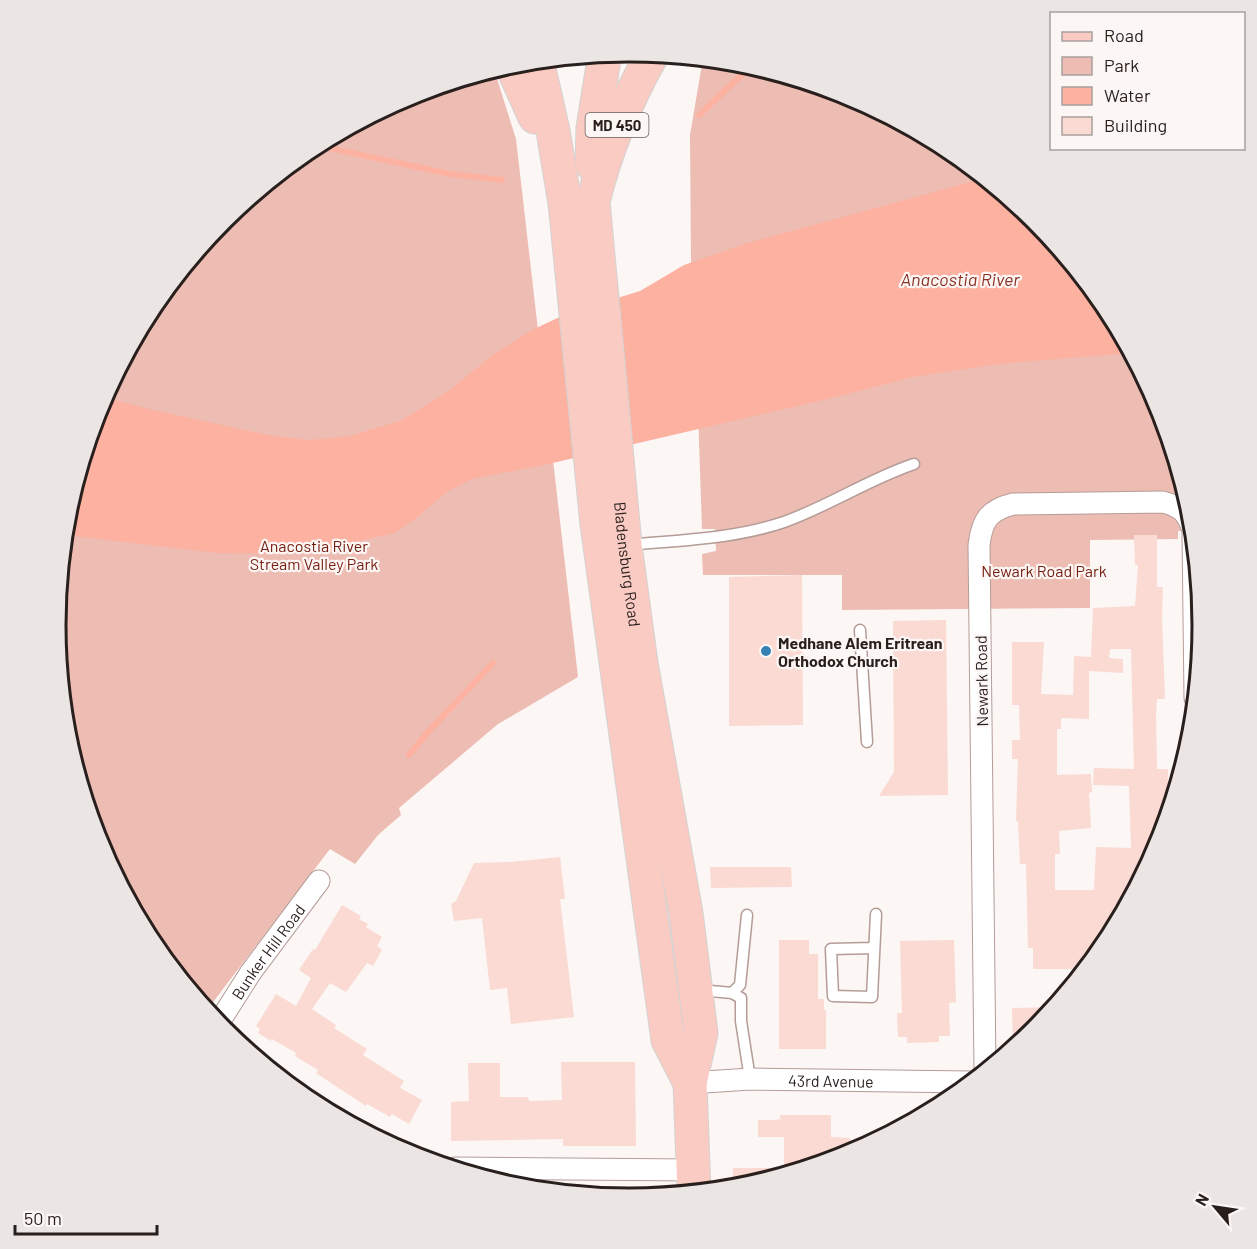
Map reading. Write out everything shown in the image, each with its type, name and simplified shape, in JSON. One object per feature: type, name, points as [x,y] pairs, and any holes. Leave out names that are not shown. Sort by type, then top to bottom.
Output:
[{"type":"main road","points":[[593,202],[593,128],[603,63]]},
{"type":"main road","name":"Bladensburg Road","points":[[583,244],[611,139],[628,100],[649,63]]},
{"type":"main road","name":"Bladensburg Road","points":[[539,69],[559,167],[583,244],[606,481],[625,545],[641,663],[681,876],[701,1033],[690,1083],[693,1181]]},
{"type":"main road","points":[[515,73],[559,167]]},
{"type":"main road","name":"Bladensburg Road","points":[[606,481],[597,524],[668,1040],[690,1083]]},
{"type":"street","name":"Newark Road","points":[[985,1060],[979,568],[981,528],[989,516],[1002,507],[1013,504],[1162,502],[1179,509]]},
{"type":"street","name":"Bunker Hill Road","points":[[223,1016],[250,972],[320,881]]},
{"type":"street","name":"43rd Avenue","points":[[690,1083],[750,1079],[956,1082]]},
{"type":"street","points":[[491,1170],[693,1181]]},
{"type":"lane","points":[[625,545],[712,537],[781,523],[810,512],[889,472],[914,464]]},
{"type":"lane","points":[[860,630],[867,742]]},
{"type":"lane","points":[[874,948],[831,949],[833,996],[872,997],[876,914]]},
{"type":"lane","points":[[732,993],[740,985],[747,915]]},
{"type":"lane","points":[[696,990],[732,993],[741,998],[741,1021],[750,1079]]},
{"type":"green space","name":"Newark Road Park","points":[[702,66],[738,72],[809,91],[878,120],[941,156],[1000,201],[1052,253],[1075,282],[1097,312],[1133,375],[1149,409],[1172,479],[1184,531],[1178,531],[1178,539],[1090,540],[1090,608],[842,610],[842,575],[703,575],[702,554],[716,551],[715,529],[702,529],[693,264],[691,264],[690,135]]},
{"type":"green space","name":"Anacostia River Stream Valley Park","points":[[497,78],[516,139],[578,677],[498,724],[399,808],[401,815],[378,835],[355,864],[330,849],[212,1003],[160,937],[141,906],[108,840],[85,770],[70,698],[65,624],[70,551],[76,515],[95,444],[108,409],[141,343],[182,282],[230,226],[286,178],[347,137],[413,104],[448,91]]},
{"type":"water","name":"Anacostia River","points":[[975,181],[1027,226],[1052,253],[1097,312],[1122,354],[999,364],[913,377],[544,465],[472,479],[448,491],[414,520],[394,533],[324,549],[281,554],[218,553],[73,536],[95,444],[113,399],[153,410],[274,436],[308,440],[350,436],[402,420],[447,392],[494,354],[532,330],[566,314],[640,291],[684,265],[747,243]]},
{"type":"building","points":[[1134,535],[1157,535],[1157,587],[1163,587],[1165,699],[1157,699],[1157,769],[1168,769],[1168,785],[1149,840],[1116,906],[1097,937],[1073,969],[1033,969],[1033,948],[1028,948],[1026,864],[1020,864],[1018,821],[1016,821],[1018,759],[1012,759],[1012,740],[1020,740],[1019,705],[1012,705],[1012,642],[1044,642],[1041,694],[1073,695],[1074,656],[1091,657],[1093,608],[1135,606],[1138,565],[1135,565]],"holes":[[[1110,649],[1131,649],[1134,769],[1094,768],[1093,785],[1129,786],[1131,848],[1096,847],[1094,890],[1055,890],[1055,854],[1060,854],[1059,831],[1091,828],[1089,793],[1092,792],[1091,774],[1057,775],[1057,729],[1061,729],[1061,718],[1089,719],[1089,671],[1123,673],[1123,659],[1109,658]]]},
{"type":"building","name":"Medhane Alem Eritrean Orthodox Church","points":[[802,575],[803,725],[729,726],[729,577]]},
{"type":"building","points":[[946,620],[948,795],[879,796],[894,772],[893,621]]},
{"type":"building","points":[[560,857],[565,899],[560,899],[574,1017],[511,1024],[507,988],[490,990],[482,918],[454,921],[451,904],[456,901],[474,863]]},
{"type":"building","points":[[710,867],[791,867],[792,887],[711,888]]},
{"type":"building","points":[[342,905],[361,916],[359,919],[368,924],[366,927],[382,937],[377,946],[382,950],[373,966],[367,963],[346,992],[330,983],[312,1009],[336,1025],[334,1028],[367,1049],[363,1055],[404,1081],[400,1088],[422,1100],[409,1124],[392,1114],[390,1117],[367,1104],[366,1106],[316,1073],[318,1070],[295,1056],[296,1053],[258,1033],[260,1029],[256,1026],[276,994],[296,1006],[311,978],[299,970],[313,949],[315,950]]},
{"type":"building","points":[[779,940],[809,940],[809,954],[818,954],[818,999],[824,999],[824,1010],[826,1010],[826,1049],[779,1049]]},
{"type":"building","points":[[954,940],[956,1002],[949,1003],[950,1036],[939,1036],[939,1042],[907,1043],[907,1037],[898,1037],[897,1013],[902,1013],[900,941]]},
{"type":"building","points":[[1042,1007],[1013,1036],[1012,1008]]},
{"type":"building","points":[[561,1062],[635,1062],[636,1146],[563,1146],[563,1139],[451,1141],[451,1102],[469,1101],[468,1063],[500,1063],[500,1097],[528,1097],[529,1101],[562,1100]]},
{"type":"building","points":[[780,1115],[831,1115],[831,1137],[850,1138],[850,1142],[784,1165],[784,1137],[758,1137],[758,1120],[780,1119]]},
{"type":"building","points":[[733,1168],[774,1168],[733,1178]]},
{"type":"waterway","points":[[699,115],[743,73]]},
{"type":"waterway","points":[[329,148],[450,174],[502,180]]},
{"type":"waterway","points":[[409,755],[493,663]]},
{"type":"place","name":"Medhane Alem Eritrean Orthodox Church","points":[[766,651]]}]
